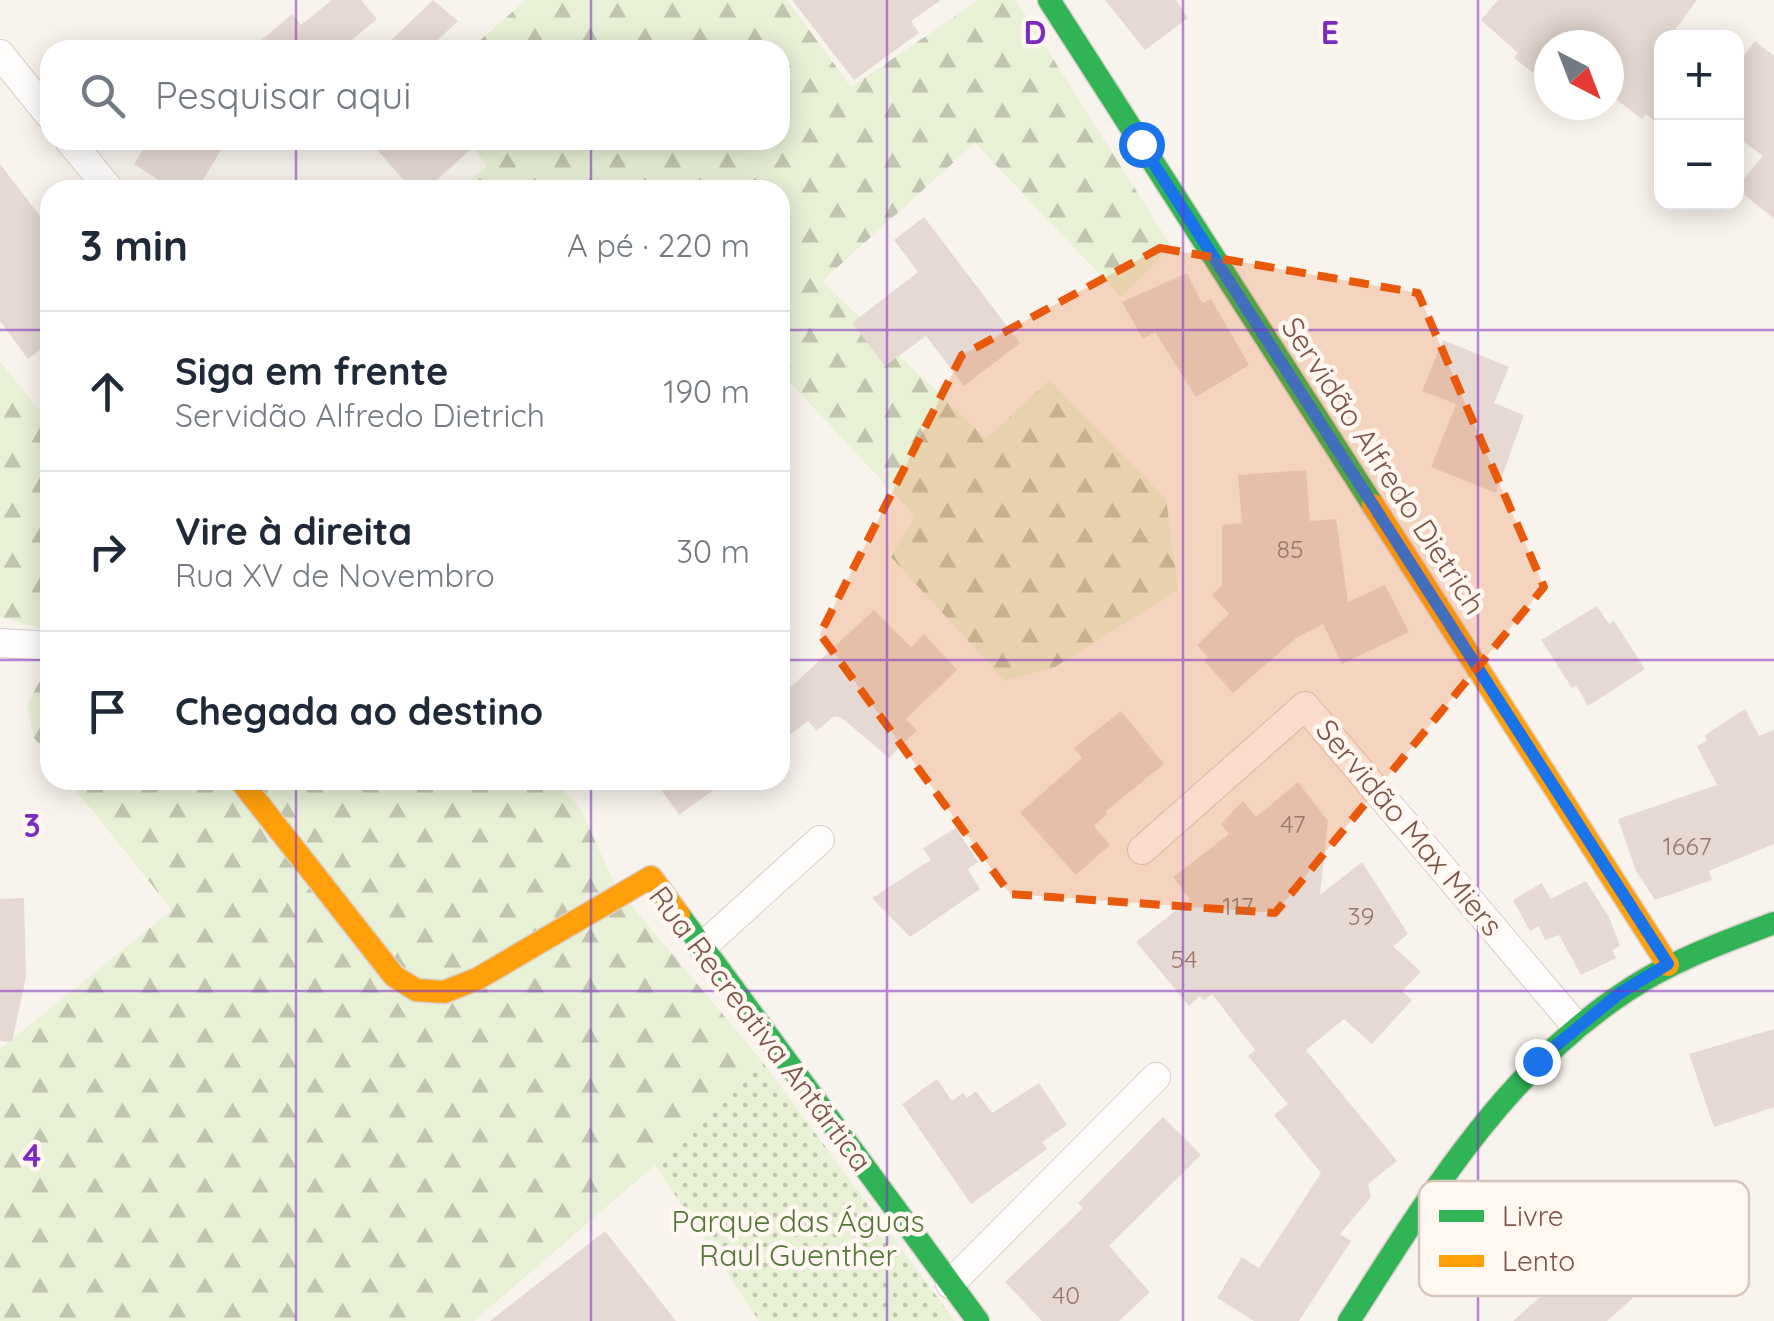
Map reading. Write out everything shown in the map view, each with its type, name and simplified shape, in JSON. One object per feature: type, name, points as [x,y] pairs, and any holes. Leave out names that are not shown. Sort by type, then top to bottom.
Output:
[{"type":"street","name":"Servidão Alfredo Dietrich","points":[[1048,0],[1668,964]]},
{"type":"street","points":[[0,54],[40,104]]},
{"type":"street","points":[[78,150],[102,180]]},
{"type":"street","points":[[0,643],[40,645]]},
{"type":"street","name":"Servidão Max Miers","points":[[1142,850],[1305,706],[1576,1026]]},
{"type":"street","name":"Rua Recreativa Antártica","points":[[248,790],[394,976],[416,990],[444,992],[477,979],[651,877],[978,1321]]},
{"type":"street","points":[[702,947],[820,840]]},
{"type":"street","points":[[1442,1181],[1480,1124],[1537,1061],[1576,1026],[1668,964],[1774,923]]},
{"type":"street","points":[[950,1284],[1156,1077]]},
{"type":"street","points":[[1348,1321],[1419,1215]]},
{"type":"highlighted area","points":[[1160,248],[1418,293],[1544,587],[1275,913],[1010,894],[820,634],[962,355]]},
{"type":"green space","points":[[526,0],[787,0],[851,87],[979,0],[1016,0],[1171,246],[1121,297],[975,143],[822,281],[986,439],[1049,380],[1166,499],[1178,590],[1055,667],[1005,681],[891,557],[915,516],[790,383],[790,180],[470,180],[487,166],[475,150],[790,150],[790,40],[480,40]]},
{"type":"green space","points":[[0,362],[40,411],[40,628],[0,617]]},
{"type":"green space","points":[[40,681],[40,746],[34,738],[27,704]]},
{"type":"green space","points":[[76,790],[563,790],[579,806],[616,887],[761,1060],[655,1165],[474,1321],[0,1321],[0,1049],[172,910]]},
{"type":"green space","name":"Parque das Águas Raul Guenther","points":[[761,1060],[955,1321],[759,1321],[655,1165]]},
{"type":"building","points":[[332,0],[361,0],[377,19],[352,40],[262,40],[292,14],[301,25]]},
{"type":"building","points":[[433,0],[458,21],[438,40],[391,40]]},
{"type":"building","points":[[792,0],[941,0],[911,21],[919,33],[854,80]]},
{"type":"building","points":[[1105,0],[1176,0],[1188,18],[1145,50]]},
{"type":"building","points":[[1498,0],[1697,0],[1675,30],[1654,30],[1654,120],[1646,114],[1642,119],[1624,105],[1624,30],[1534,30],[1534,73],[1514,58],[1518,53],[1481,20]]},
{"type":"building","points":[[1755,41],[1774,56],[1774,219],[1744,195],[1744,179],[1763,156],[1744,142],[1744,55]]},
{"type":"building","points":[[143,150],[221,150],[203,180],[158,180],[134,164]]},
{"type":"building","points":[[378,150],[470,150],[437,180],[403,180]]},
{"type":"building","points":[[0,164],[40,216],[40,350],[28,359],[0,321]]},
{"type":"building","points":[[924,217],[1020,343],[964,386],[926,336],[885,366],[852,323],[918,272],[894,240]]},
{"type":"building","points":[[1187,273],[1202,303],[1211,299],[1249,365],[1196,397],[1155,332],[1143,339],[1122,302]]},
{"type":"building","points":[[1443,340],[1509,367],[1494,403],[1524,415],[1496,493],[1431,467],[1456,404],[1422,391]]},
{"type":"building","points":[[1306,470],[1310,521],[1336,519],[1348,602],[1385,585],[1409,632],[1342,664],[1323,624],[1296,638],[1233,693],[1204,661],[1208,657],[1197,645],[1229,614],[1212,595],[1222,586],[1222,525],[1242,523],[1238,475]]},
{"type":"building","points":[[1597,606],[1609,624],[1614,621],[1645,669],[1588,706],[1541,640]]},
{"type":"building","points":[[874,610],[911,647],[924,634],[957,670],[906,719],[917,730],[889,758],[842,718],[834,716],[817,731],[808,721],[790,734],[790,688]]},
{"type":"building","points":[[1745,709],[1759,736],[1774,730],[1774,844],[1709,871],[1712,880],[1655,900],[1636,871],[1618,819],[1717,785],[1697,746],[1707,741],[1705,735]]},
{"type":"building","points":[[1121,711],[1164,764],[1105,812],[1094,826],[1110,845],[1076,875],[1020,813],[1082,758],[1074,748]]},
{"type":"building","points":[[1298,782],[1328,821],[1320,895],[1362,862],[1408,934],[1393,946],[1421,972],[1402,991],[1412,1000],[1372,1044],[1344,1019],[1306,1050],[1397,1161],[1368,1184],[1371,1197],[1340,1234],[1351,1241],[1299,1321],[1254,1321],[1217,1298],[1242,1257],[1259,1268],[1321,1173],[1274,1115],[1288,1104],[1248,1056],[1255,1050],[1212,994],[1204,1000],[1200,996],[1189,1006],[1136,942],[1190,899],[1173,877],[1229,834],[1221,824],[1243,801],[1256,817]]},
{"type":"building","points":[[661,790],[713,790],[679,815]]},
{"type":"building","points":[[956,828],[978,862],[968,869],[980,889],[910,937],[872,898],[931,860],[923,848]]},
{"type":"building","points":[[1586,881],[1609,917],[1620,946],[1612,950],[1616,958],[1581,975],[1559,935],[1545,940],[1539,926],[1530,931],[1513,900],[1542,883],[1551,899]]},
{"type":"building","points":[[24,898],[26,977],[12,1042],[0,1041],[0,899]]},
{"type":"building","points":[[1774,1029],[1774,1107],[1714,1127],[1689,1054]]},
{"type":"building","points":[[937,1079],[952,1101],[963,1093],[967,1098],[976,1091],[992,1113],[1039,1083],[1067,1125],[1042,1142],[1047,1149],[971,1204],[902,1104]]},
{"type":"building","points":[[1163,1117],[1201,1155],[1109,1246],[1150,1292],[1119,1321],[1042,1321],[1005,1282],[1083,1208],[1078,1203]]},
{"type":"building","points":[[605,1231],[676,1321],[490,1321]]},
{"type":"building","points":[[1541,1296],[1633,1298],[1607,1321],[1513,1321]]},
{"type":"traffic: fast","points":[[1049,0],[1373,505]]},
{"type":"traffic: fast","points":[[679,915],[978,1321]]},
{"type":"traffic: fast","points":[[1441,1181],[1506,1098],[1584,1022],[1645,979],[1699,952],[1774,923]]},
{"type":"traffic: fast","points":[[1349,1321],[1419,1213]]},
{"type":"traffic: slow","points":[[1373,505],[1668,965]]},
{"type":"traffic: slow","points":[[248,790],[394,976],[416,990],[444,992],[477,979],[651,877],[679,915]]},
{"type":"route","points":[[1141,144],[1668,964],[1620,993],[1537,1061]]}]
